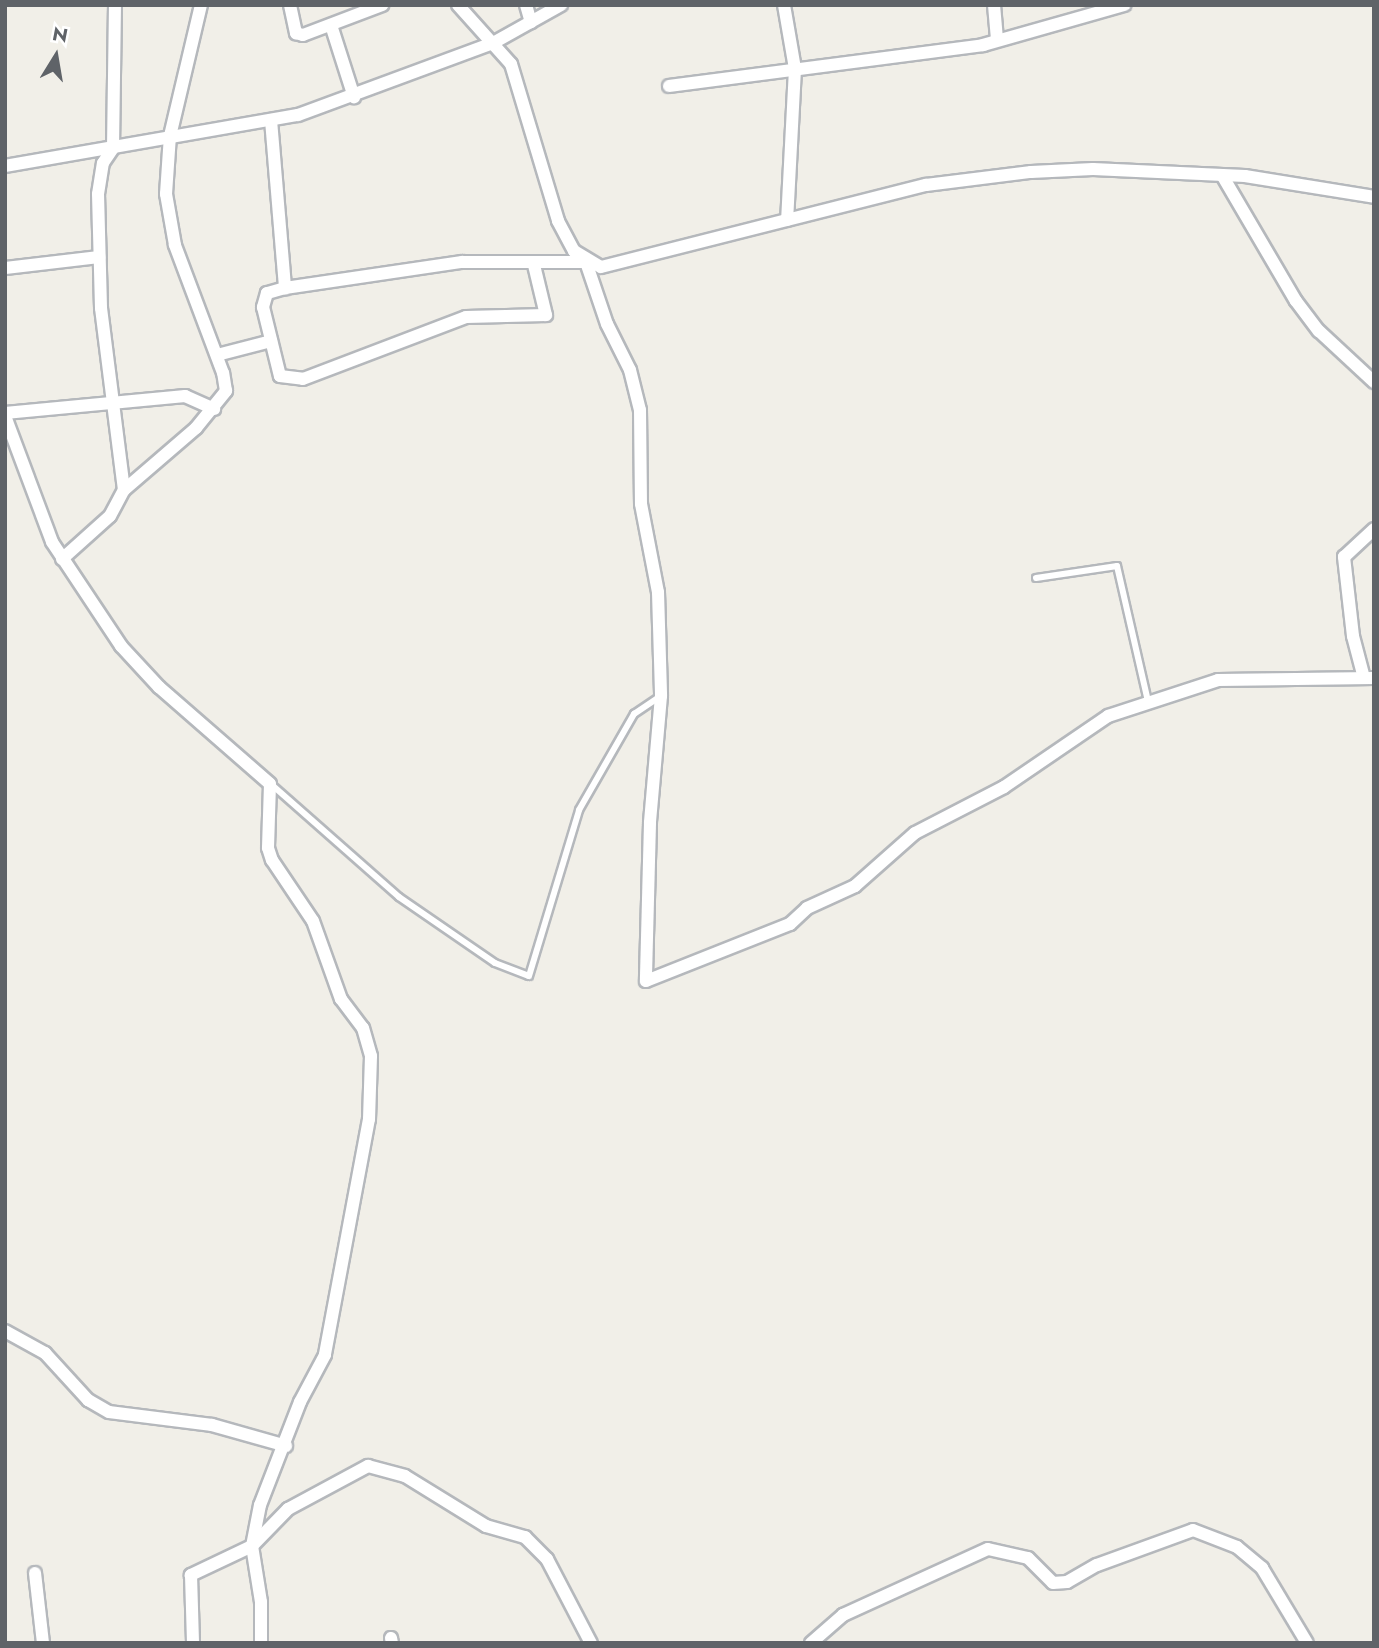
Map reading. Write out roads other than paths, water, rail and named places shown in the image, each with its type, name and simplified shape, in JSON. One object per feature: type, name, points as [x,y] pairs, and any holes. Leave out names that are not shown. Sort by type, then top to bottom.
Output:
[{"type":"street","points":[[115,5],[113,148],[103,163],[98,194],[99,257],[124,490]]},
{"type":"street","points":[[62,559],[110,516],[124,490],[214,409],[226,391],[217,355],[170,223],[170,136],[201,5]]},
{"type":"street","points":[[290,5],[296,33],[303,35],[382,5]]},
{"type":"street","points":[[458,5],[511,64],[558,221],[574,251],[586,262],[607,324],[631,370],[640,410],[641,504],[658,592],[661,696],[644,977],[650,981],[790,924],[807,908],[855,886],[915,834],[1004,787],[1086,728],[1148,701],[1231,678],[1369,678],[1353,636],[1344,557],[1374,529]]},
{"type":"street","points":[[526,5],[531,22]]},
{"type":"street","points":[[5,166],[271,120],[354,97],[493,43],[561,5]]},
{"type":"street","points":[[784,5],[795,69],[788,220]]},
{"type":"street","points":[[994,5],[997,39]]},
{"type":"street","points":[[669,86],[873,61],[997,39],[1124,5]]},
{"type":"street","points":[[331,25],[354,97]]},
{"type":"street","points":[[271,120],[285,288]]},
{"type":"street","points":[[534,265],[548,311],[540,317],[466,317],[303,379],[279,376],[262,299],[267,293],[285,288],[462,262],[534,265],[586,262],[601,267],[623,264],[926,185],[1031,172],[1093,169],[1222,175],[1374,197]]},
{"type":"street","points":[[1222,175],[1296,301],[1319,331],[1374,382]]},
{"type":"street","points":[[5,268],[99,257]]},
{"type":"street","points":[[217,355],[271,341]]},
{"type":"street","points":[[214,409],[185,396],[113,401],[5,414],[62,559],[121,646],[159,687],[270,784],[268,848],[272,860],[313,921],[341,999],[363,1028],[373,1081],[325,1355],[300,1402],[286,1446],[260,1505],[252,1546],[261,1602],[261,1643]]},
{"type":"street","points":[[5,1331],[45,1353],[88,1400],[109,1412],[212,1426],[286,1446]]},
{"type":"street","points":[[193,1643],[191,1575],[252,1546],[288,1509],[368,1466],[405,1476],[486,1526],[516,1531],[534,1545],[547,1559],[591,1643]]},
{"type":"street","points":[[811,1643],[843,1615],[988,1549],[1028,1558],[1053,1583],[1066,1582],[1097,1565],[1194,1530],[1237,1547],[1262,1568],[1307,1643]]},
{"type":"street","points":[[35,1573],[43,1643]]},
{"type":"lane","points":[[1036,578],[1117,566],[1148,701]]},
{"type":"lane","points":[[270,784],[399,897],[495,963],[529,976],[579,810],[634,714],[661,696]]}]
